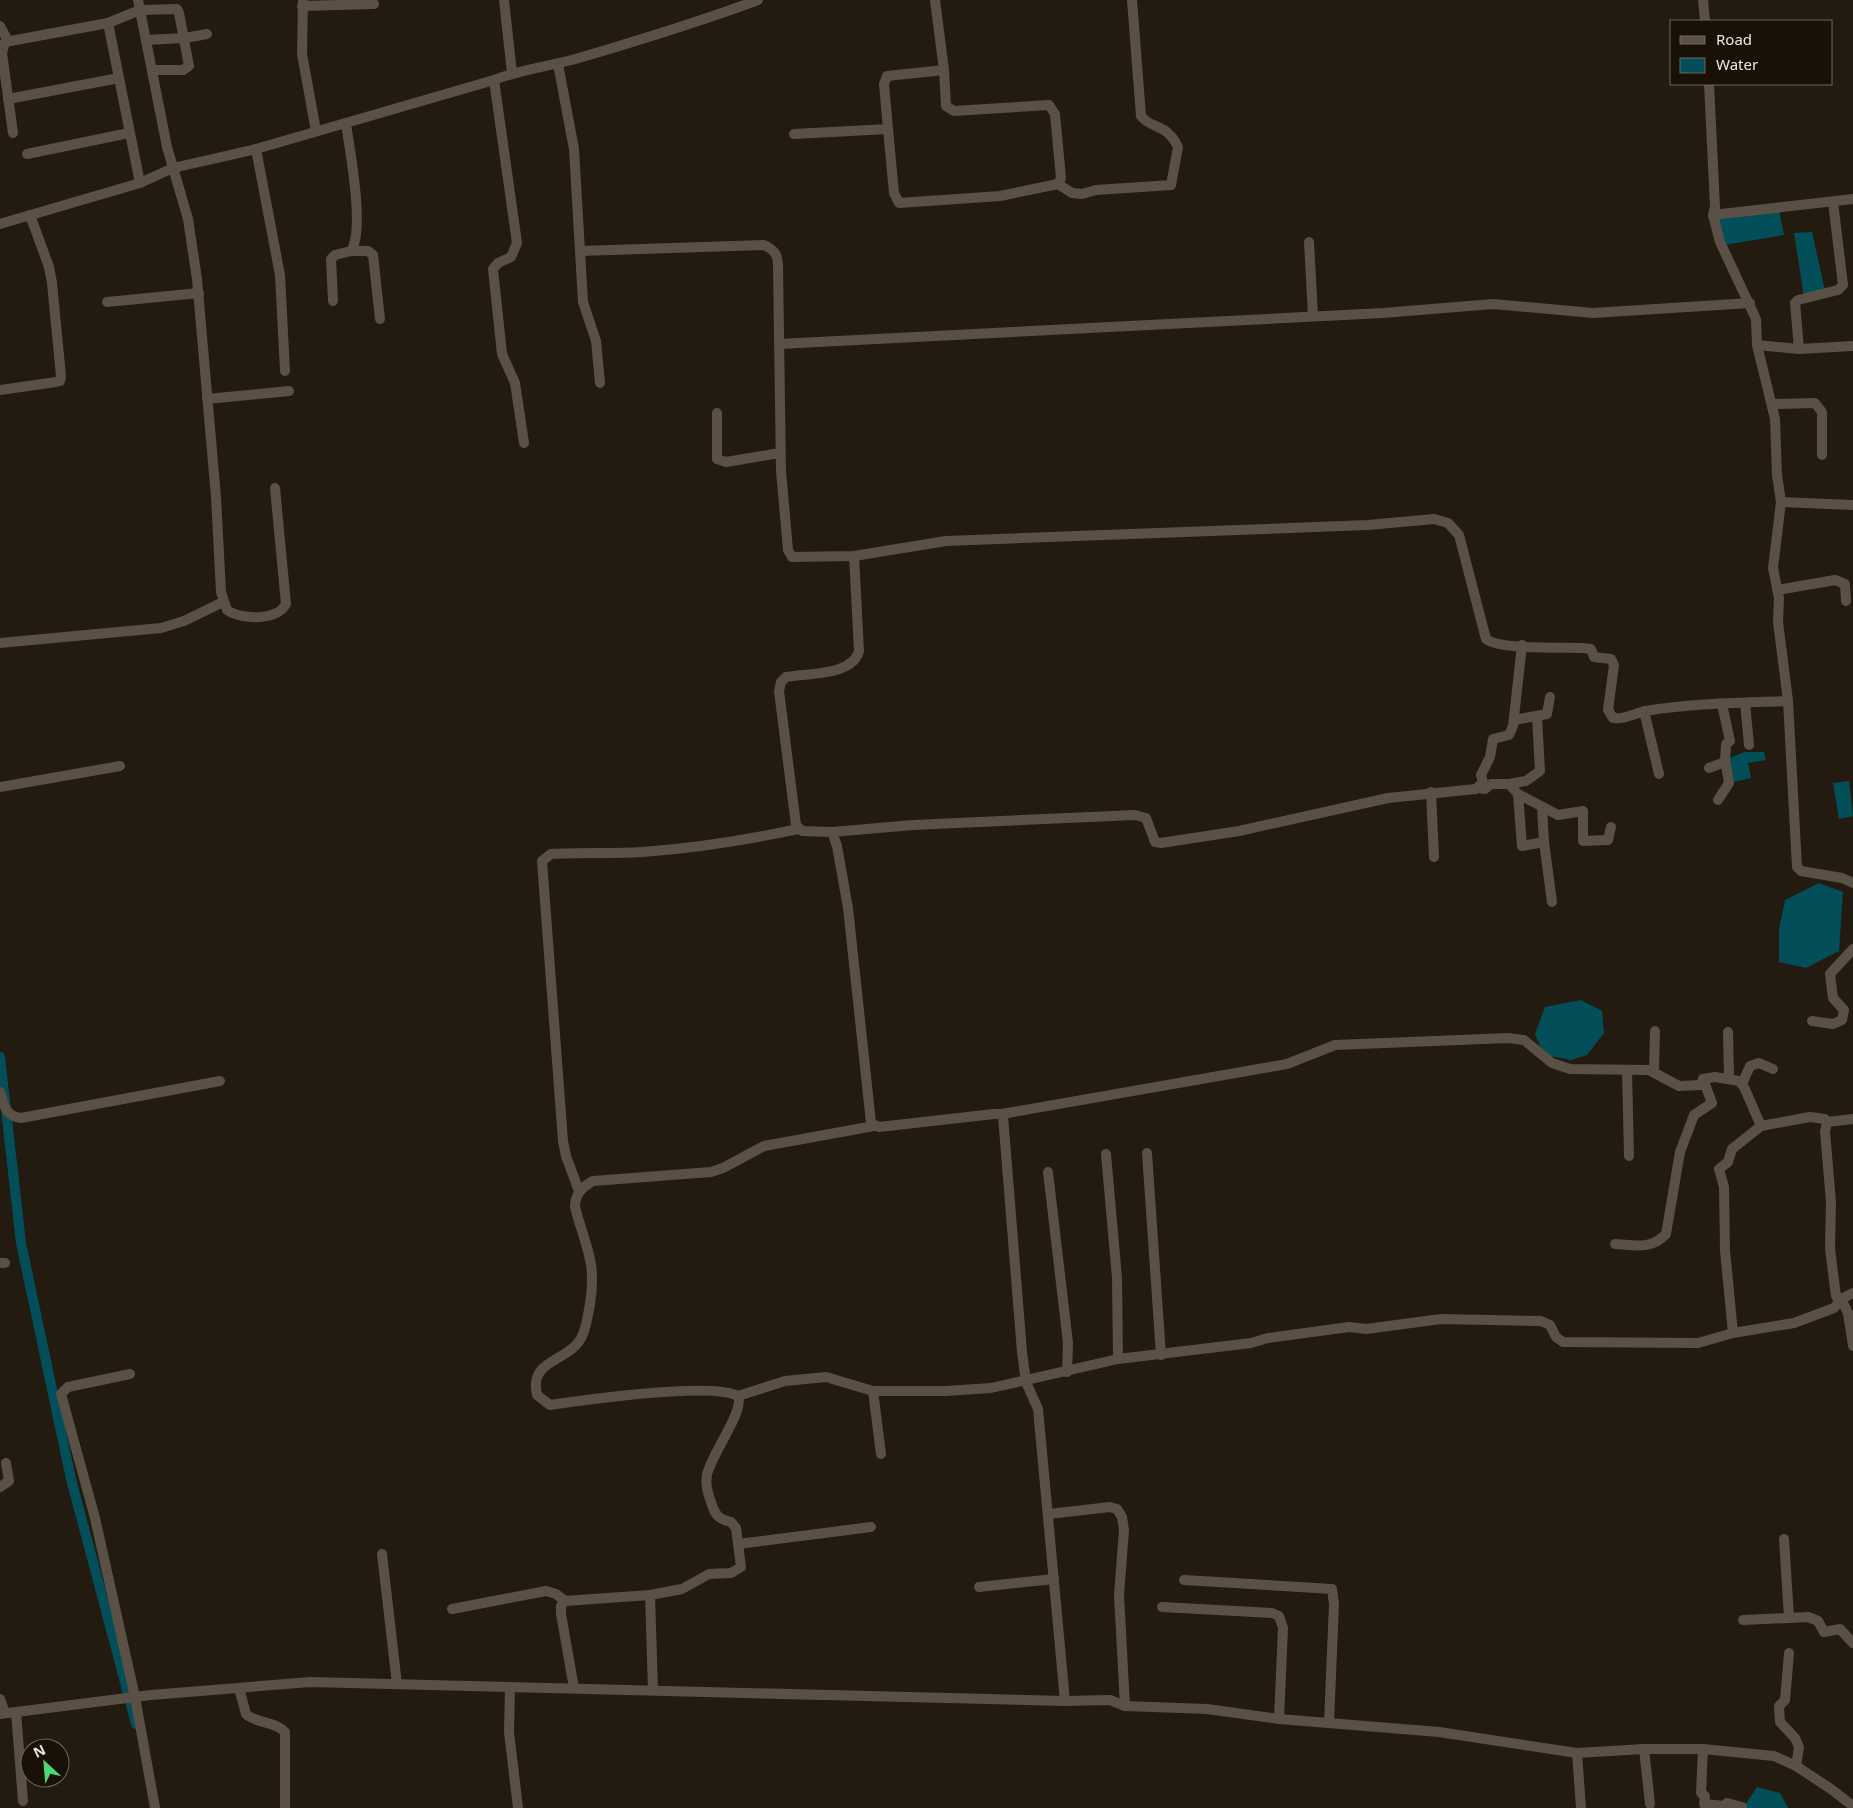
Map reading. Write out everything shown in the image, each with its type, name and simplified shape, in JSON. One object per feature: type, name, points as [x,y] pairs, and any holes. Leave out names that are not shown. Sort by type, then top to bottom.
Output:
[{"type":"street","points":[[504,0],[512,72]]},
{"type":"street","points":[[0,224],[140,183],[173,168],[256,149],[494,80],[512,72],[558,64],[676,30],[758,0]]},
{"type":"street","points":[[935,0],[944,70],[944,98],[948,109],[963,111],[1042,104],[1053,108],[1061,178],[1058,184]]},
{"type":"street","points":[[944,70],[887,76],[884,84],[894,193],[900,203],[1000,196],[1058,184],[1072,193],[1082,194],[1096,190],[1171,184],[1178,147],[1167,131],[1145,121],[1141,116],[1132,0]]},
{"type":"street","points":[[1703,0],[1705,20]]},
{"type":"street","points":[[316,131],[302,54],[303,3],[374,4]]},
{"type":"street","points":[[139,5],[173,168],[188,219],[198,293],[223,602],[227,610],[241,618],[276,613],[283,610],[286,604],[275,488]]},
{"type":"street","points":[[13,133],[2,52],[3,44],[8,41],[108,23],[139,5],[177,8],[190,63],[187,69],[153,70]]},
{"type":"street","points":[[108,23],[140,183]]},
{"type":"street","points":[[0,26],[8,41]]},
{"type":"street","points":[[146,40],[185,38],[207,34]]},
{"type":"street","points":[[558,64],[574,149],[584,302],[596,341],[600,383]]},
{"type":"street","points":[[8,99],[118,78]]},
{"type":"street","points":[[494,80],[517,243],[512,257],[498,263],[493,270],[502,354],[515,383],[524,444]]},
{"type":"street","points":[[1709,85],[1715,207],[1713,215],[1726,256],[1750,303],[1756,320],[1757,345],[1773,404],[1781,502],[1773,568],[1778,590],[1778,622],[1788,701],[1797,867],[1801,871],[1842,878],[1853,883]]},
{"type":"street","points":[[346,124],[356,204],[356,229],[352,251]]},
{"type":"street","points":[[794,134],[888,129]]},
{"type":"street","points":[[27,154],[130,133]]},
{"type":"street","points":[[256,149],[280,274],[285,371]]},
{"type":"street","points":[[1713,215],[1853,199]]},
{"type":"street","points":[[1799,349],[1795,303],[1803,298],[1838,290],[1843,285],[1833,202]]},
{"type":"street","points":[[0,390],[56,382],[60,381],[61,376],[50,275],[30,215]]},
{"type":"street","points":[[1309,242],[1313,316]]},
{"type":"street","points":[[580,251],[764,245],[773,249],[778,257],[780,453],[790,554],[796,559],[854,556],[946,542],[1304,528],[1434,519],[1448,523],[1459,535],[1486,639],[1495,644],[1509,647],[1522,645],[1582,648],[1591,650],[1594,657],[1611,659],[1614,665],[1609,714],[1618,719],[1644,711],[1722,704],[1788,701]]},
{"type":"street","points":[[332,300],[331,259],[335,255],[352,251],[368,251],[372,255],[380,319]]},
{"type":"street","points":[[107,302],[198,293]]},
{"type":"street","points":[[779,344],[1313,316],[1493,304],[1592,313],[1750,303]]},
{"type":"street","points":[[1757,345],[1799,349],[1853,346]]},
{"type":"street","points":[[207,399],[289,391]]},
{"type":"street","points":[[1773,404],[1815,404],[1819,407],[1822,412],[1822,455]]},
{"type":"street","points":[[717,413],[717,459],[726,462],[780,453]]},
{"type":"street","points":[[1781,502],[1853,505]]},
{"type":"street","points":[[798,828],[779,692],[781,682],[786,677],[821,674],[850,664],[857,659],[859,651],[854,556]]},
{"type":"street","points":[[1778,590],[1835,580],[1845,584],[1846,601]]},
{"type":"street","points":[[0,643],[161,628],[184,622],[223,602]]},
{"type":"street","points":[[1479,788],[1483,782],[1483,770],[1490,757],[1493,739],[1509,735],[1514,720],[1522,645]]},
{"type":"street","points":[[1514,720],[1547,714],[1550,697]]},
{"type":"street","points":[[1745,703],[1749,745]]},
{"type":"street","points":[[1718,800],[1729,783],[1725,759],[1726,744],[1730,741],[1722,704]]},
{"type":"street","points":[[1644,711],[1659,774]]},
{"type":"street","points":[[579,1191],[566,1156],[564,1141],[542,861],[551,854],[641,852],[720,844],[798,828],[802,831],[832,832],[913,825],[1136,815],[1146,818],[1152,838],[1156,842],[1161,843],[1240,831],[1388,798],[1431,792],[1486,789],[1491,784],[1509,784],[1526,781],[1540,771],[1536,717]]},
{"type":"street","points":[[1709,768],[1725,762],[1725,759]]},
{"type":"street","points":[[0,787],[120,766]]},
{"type":"street","points":[[1509,784],[1518,794],[1558,815],[1583,811],[1583,841],[1608,840],[1611,827]]},
{"type":"street","points":[[1431,792],[1434,857]]},
{"type":"street","points":[[1518,794],[1522,846],[1544,842]]},
{"type":"street","points":[[1542,807],[1544,842],[1552,902]]},
{"type":"street","points":[[832,832],[837,846],[848,908],[870,1118],[874,1126]]},
{"type":"street","points":[[1812,1021],[1832,1024],[1842,1020],[1844,1010],[1833,998],[1830,974],[1853,949]]},
{"type":"street","points":[[1654,1072],[1655,1031]]},
{"type":"street","points":[[1728,1032],[1729,1077]]},
{"type":"street","points":[[1761,1126],[1742,1084],[1729,1077],[1710,1077],[1703,1079],[1700,1085],[1679,1086],[1654,1072],[1586,1070],[1559,1066],[1546,1058],[1531,1044],[1517,1038],[1344,1044],[1326,1047],[1305,1058],[1275,1066],[1002,1114],[874,1126],[764,1146],[723,1168],[711,1172],[593,1181],[579,1191],[575,1198],[575,1207],[593,1270],[586,1324],[580,1342],[545,1366],[538,1374],[535,1380],[537,1396],[550,1405],[702,1391],[725,1392],[738,1396],[785,1381],[826,1377],[873,1391],[975,1390],[1026,1382],[1118,1359],[1161,1355],[1349,1327],[1366,1329],[1441,1319],[1541,1321],[1550,1325],[1559,1340],[1569,1342],[1687,1344],[1805,1319],[1834,1308],[1841,1299],[1853,1293]]},
{"type":"street","points":[[1742,1084],[1750,1066],[1764,1064],[1773,1069]]},
{"type":"street","points":[[1627,1070],[1629,1156]]},
{"type":"street","points":[[1616,1244],[1646,1246],[1660,1240],[1666,1234],[1680,1152],[1694,1115],[1712,1102],[1703,1079]]},
{"type":"street","points":[[0,1092],[8,1112],[28,1117],[220,1081]]},
{"type":"street","points":[[1002,1114],[1022,1352],[1026,1382],[1038,1409],[1065,1701]]},
{"type":"street","points":[[1733,1333],[1725,1250],[1724,1187],[1719,1169],[1728,1162],[1732,1149],[1761,1126],[1810,1117],[1825,1118],[1828,1122]]},
{"type":"street","points":[[1828,1122],[1853,1119]]},
{"type":"street","points":[[1828,1122],[1825,1132],[1831,1202],[1830,1249],[1836,1296],[1841,1299],[1848,1314],[1853,1346]]},
{"type":"street","points":[[1106,1154],[1117,1278],[1118,1359]]},
{"type":"street","points":[[1148,1154],[1161,1355]]},
{"type":"street","points":[[1048,1172],[1068,1343],[1067,1372]]},
{"type":"street","points":[[130,1374],[68,1387],[61,1394],[95,1518],[155,1808]]},
{"type":"street","points":[[873,1391],[881,1454]]},
{"type":"street","points":[[452,1609],[546,1591],[556,1594],[565,1601],[650,1595],[682,1589],[708,1574],[737,1571],[741,1567],[734,1525],[715,1514],[708,1492],[707,1476],[710,1463],[738,1408],[738,1396]]},
{"type":"street","points":[[0,1487],[9,1481],[6,1463]]},
{"type":"street","points":[[1048,1514],[1110,1507],[1117,1509],[1122,1517],[1124,1530],[1120,1577],[1119,1631],[1124,1706]]},
{"type":"street","points":[[738,1544],[871,1527]]},
{"type":"street","points":[[1784,1539],[1789,1617]]},
{"type":"street","points":[[382,1554],[397,1684]]},
{"type":"street","points":[[979,1587],[1054,1580]]},
{"type":"street","points":[[1184,1580],[1332,1588],[1334,1604],[1329,1723]]},
{"type":"street","points":[[650,1595],[652,1690]]},
{"type":"street","points":[[565,1601],[561,1606],[561,1614],[574,1688]]},
{"type":"street","points":[[1162,1607],[1272,1613],[1279,1616],[1283,1628],[1279,1719]]},
{"type":"street","points":[[1743,1620],[1789,1617],[1813,1619],[1818,1622],[1824,1632],[1840,1628],[1853,1643]]},
{"type":"street","points":[[1789,1654],[1785,1700],[1779,1706],[1780,1722],[1795,1738],[1799,1747],[1796,1766]]},
{"type":"street","points":[[0,1699],[2,1713],[131,1698],[310,1682],[1065,1701],[1110,1700],[1124,1706],[1207,1709],[1279,1719],[1439,1732],[1577,1753],[1644,1749],[1703,1750],[1774,1756],[1796,1766],[1831,1788],[1853,1806]]},
{"type":"street","points":[[510,1687],[508,1732],[518,1808]]},
{"type":"street","points":[[239,1688],[246,1714],[255,1720],[281,1727],[285,1732],[285,1808]]},
{"type":"street","points":[[16,1712],[23,1801]]},
{"type":"street","points":[[1644,1749],[1650,1804]]},
{"type":"street","points":[[1703,1750],[1700,1793],[1705,1796],[1704,1804],[1725,1806],[1727,1803],[1742,1807]]},
{"type":"street","points":[[1577,1753],[1581,1808]]},
{"type":"water","points":[[1779,210],[1784,235],[1724,245],[1717,217]]},
{"type":"water","points":[[1812,232],[1825,291],[1804,297],[1794,233]]},
{"type":"water","points":[[1744,752],[1764,752],[1766,760],[1748,763],[1751,778],[1730,783],[1727,759]]},
{"type":"water","points":[[1849,781],[1853,816],[1839,819],[1833,783]]},
{"type":"water","points":[[1819,883],[1843,892],[1839,951],[1806,968],[1779,962],[1779,928],[1785,900]]},
{"type":"water","points":[[1581,1000],[1602,1011],[1604,1033],[1587,1055],[1571,1060],[1544,1055],[1535,1034],[1545,1007]]},
{"type":"water","points":[[1757,1787],[1780,1793],[1788,1808],[1746,1808],[1745,1805]]},
{"type":"waterway","points":[[0,1057],[21,1243],[71,1479],[136,1724]]}]
